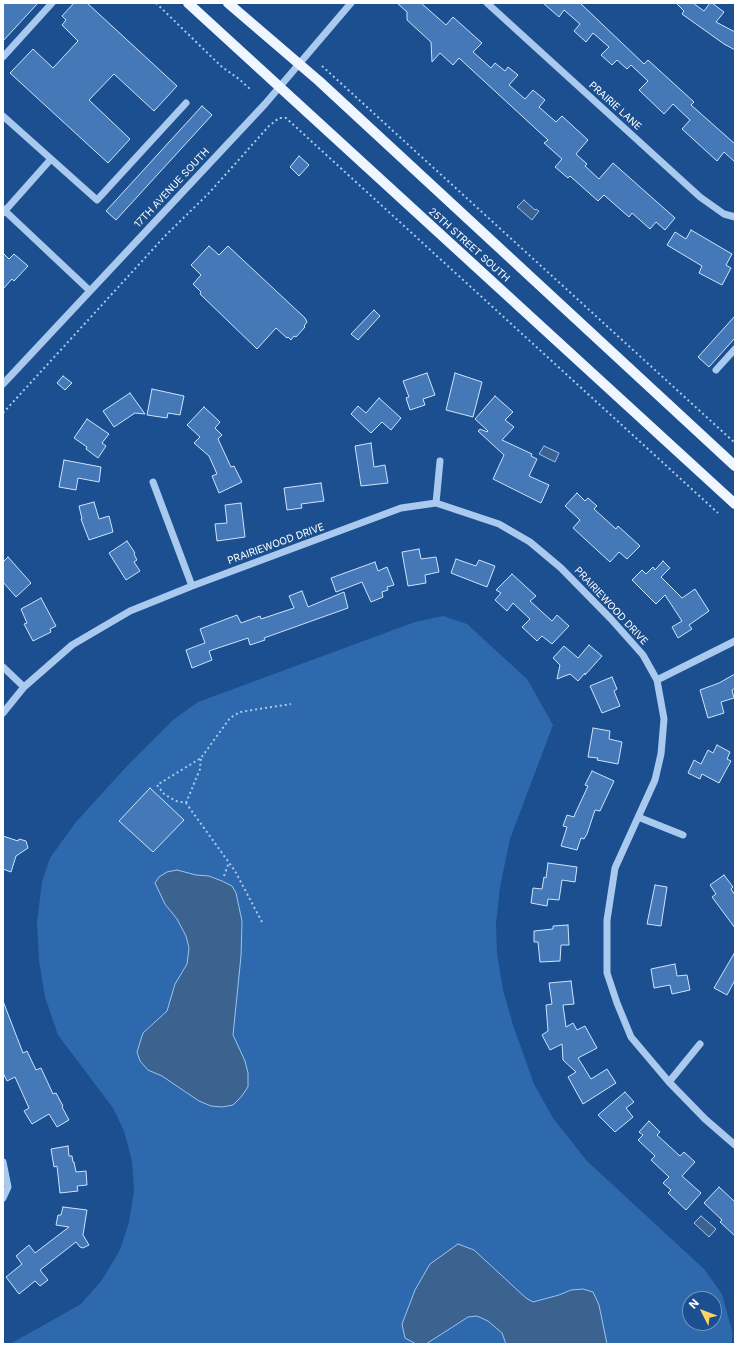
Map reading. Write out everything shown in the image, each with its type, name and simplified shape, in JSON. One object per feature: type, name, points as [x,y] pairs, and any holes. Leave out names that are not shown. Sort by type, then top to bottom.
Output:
[{"type":"main road","name":"25TH STREET SOUTH","points":[[188,3],[735,504]]},
{"type":"main road","name":"25TH STREET SOUTH","points":[[228,3],[298,64],[735,466]]},
{"type":"street","points":[[3,57],[52,3]]},
{"type":"street","name":"17TH AVENUE SOUTH","points":[[3,384],[279,87],[351,3]]},
{"type":"street","name":"PRAIRIE LANE","points":[[487,3],[700,197],[724,214],[735,217]]},
{"type":"street","points":[[3,116],[97,200],[186,103]]},
{"type":"street","points":[[51,159],[4,211],[89,290]]},
{"type":"street","points":[[716,370],[735,349]]},
{"type":"street","points":[[436,503],[440,461]]},
{"type":"street","points":[[153,482],[192,586]]},
{"type":"street","name":"PRAIRIEWOOD DRIVE","points":[[3,713],[24,687],[48,664],[78,642],[130,612],[192,586],[401,508],[436,503],[499,524],[530,542],[561,568],[611,619],[643,656],[657,680],[664,719],[661,754],[654,780],[615,868],[607,920],[607,972],[617,1003],[631,1037],[669,1082],[705,1119],[735,1145]]},
{"type":"street","points":[[657,680],[735,641]]},
{"type":"street","points":[[3,667],[24,687]]},
{"type":"street","points":[[638,817],[683,835]]},
{"type":"street","points":[[669,1082],[700,1044]]},
{"type":"street","points":[[3,1162],[8,1187],[3,1198]]},
{"type":"path","points":[[156,3],[222,67],[251,90]]},
{"type":"path","points":[[322,66],[735,443]]},
{"type":"path","points":[[3,413],[165,236],[209,193],[269,126],[279,118],[286,118],[718,513]]},
{"type":"path","points":[[262,922],[229,862],[186,803],[176,801],[164,794],[157,785],[201,758],[230,718],[240,712],[291,704]]},
{"type":"path","points":[[186,803],[200,769],[201,758]]},
{"type":"path","points":[[224,876],[229,862]]},
{"type":"shaded area","points":[[524,200],[535,210],[536,209],[539,211],[532,220],[517,207]]},
{"type":"shaded area","points":[[544,446],[559,453],[555,462],[539,454]]},
{"type":"shaded area","points":[[443,616],[467,624],[527,679],[553,725],[510,839],[500,887],[496,924],[497,953],[503,990],[513,1025],[534,1084],[553,1118],[587,1161],[704,1269],[720,1291],[682,1291],[682,1331],[722,1331],[722,1294],[732,1331],[732,1344],[10,1344],[81,1304],[102,1280],[120,1250],[129,1222],[134,1191],[132,1161],[124,1131],[113,1108],[58,1035],[45,997],[39,961],[37,922],[42,882],[50,858],[76,822],[127,766],[173,720],[198,702],[415,622]]},
{"type":"shaded area","points":[[177,870],[196,875],[209,876],[222,881],[232,886],[236,893],[242,921],[241,956],[233,1035],[245,1061],[248,1073],[248,1087],[233,1105],[222,1107],[211,1106],[199,1101],[162,1076],[148,1070],[140,1061],[137,1052],[143,1033],[167,1011],[175,984],[187,964],[189,948],[186,936],[177,919],[165,904],[155,883],[159,877],[167,872]]},
{"type":"shaded area","points":[[701,1216],[716,1229],[709,1237],[694,1223]]},
{"type":"shaded area","points":[[458,1244],[474,1250],[526,1298],[533,1302],[571,1290],[583,1289],[593,1292],[599,1305],[607,1344],[506,1344],[502,1333],[488,1321],[477,1316],[468,1317],[426,1344],[416,1344],[405,1338],[402,1324],[415,1290],[430,1264]]},
{"type":"building","points":[[3,3],[38,3],[3,41]]},
{"type":"building","points":[[74,3],[87,3],[177,86],[154,111],[114,74],[89,100],[130,139],[108,163],[10,73],[33,49],[53,68],[78,41],[62,25],[66,20],[62,16]]},
{"type":"building","points":[[397,3],[421,3],[446,25],[453,17],[482,43],[473,52],[491,68],[495,63],[505,71],[508,67],[518,75],[509,85],[525,99],[533,90],[545,100],[539,107],[556,122],[562,116],[588,140],[576,154],[587,164],[585,166],[599,179],[613,163],[675,218],[665,230],[656,222],[650,229],[632,213],[629,217],[604,195],[598,201],[570,176],[568,178],[555,167],[562,159],[544,143],[548,140],[459,58],[453,65],[440,53],[432,62],[431,42],[407,20],[407,12]]},
{"type":"building","points":[[543,3],[580,3],[644,64],[648,60],[694,102],[691,105],[735,144],[735,162],[724,152],[717,161],[682,129],[690,120],[673,104],[664,114],[639,90],[648,81],[631,65],[627,69],[617,60],[612,65],[601,55],[609,47],[593,33],[586,42],[574,31],[580,24],[564,10],[559,17]]},
{"type":"building","points":[[676,3],[693,3],[704,11],[710,3],[712,3],[724,12],[716,22],[735,32],[735,50],[724,44],[682,14],[684,11]]},
{"type":"building","points":[[202,106],[212,115],[116,220],[106,211]]},
{"type":"building","points":[[299,156],[309,165],[299,176],[290,167]]},
{"type":"building","points":[[691,230],[732,254],[726,265],[731,268],[722,285],[699,273],[702,266],[667,245],[675,232],[686,239]]},
{"type":"building","points":[[209,246],[219,255],[228,246],[305,318],[307,322],[304,326],[305,327],[296,337],[294,336],[291,340],[276,328],[257,349],[200,294],[201,292],[193,284],[201,275],[191,265]]},
{"type":"building","points":[[3,253],[9,259],[14,254],[28,266],[14,281],[12,279],[3,289]]},
{"type":"building","points":[[374,310],[380,316],[358,340],[351,334]]},
{"type":"building","points":[[735,316],[735,338],[709,367],[698,357]]},
{"type":"building","points":[[427,373],[435,395],[423,399],[425,405],[410,410],[406,398],[409,397],[403,381]]},
{"type":"building","points":[[455,373],[482,382],[473,417],[446,410]]},
{"type":"building","points":[[63,376],[72,383],[65,390],[57,383]]},
{"type":"building","points":[[152,389],[184,396],[180,415],[168,413],[167,418],[147,415]]},
{"type":"building","points":[[130,393],[145,414],[135,413],[114,427],[103,411]]},
{"type":"building","points":[[495,396],[513,412],[505,420],[514,427],[502,440],[532,454],[531,456],[537,459],[529,476],[549,485],[541,503],[493,479],[504,455],[478,431],[480,429],[487,432],[488,431],[475,419]]},
{"type":"building","points":[[379,398],[401,418],[391,430],[382,422],[371,433],[351,414],[358,406],[366,413]]},
{"type":"building","points":[[204,407],[220,422],[215,428],[222,435],[218,439],[231,467],[234,466],[242,482],[219,493],[212,476],[217,474],[209,456],[194,443],[200,437],[187,425]]},
{"type":"building","points":[[87,419],[109,434],[102,443],[106,446],[98,458],[86,449],[87,447],[74,438]]},
{"type":"building","points":[[371,443],[374,467],[385,465],[388,483],[361,486],[355,446]]},
{"type":"building","points":[[64,460],[101,467],[99,482],[78,478],[76,490],[59,487]]},
{"type":"building","points":[[321,483],[324,501],[301,504],[302,508],[287,510],[284,488]]},
{"type":"building","points":[[577,493],[585,501],[588,498],[597,506],[594,509],[616,529],[618,526],[640,546],[627,559],[619,552],[610,562],[573,528],[580,520],[565,506]]},
{"type":"building","points":[[94,502],[99,519],[109,516],[113,532],[89,540],[81,519],[79,506]]},
{"type":"building","points":[[241,503],[245,537],[217,541],[215,524],[227,523],[225,505]]},
{"type":"building","points":[[127,541],[135,553],[134,554],[137,560],[134,562],[140,571],[126,580],[109,553]]},
{"type":"building","points":[[419,549],[421,559],[436,557],[439,572],[425,575],[426,583],[408,586],[402,552]]},
{"type":"building","points":[[8,557],[31,583],[16,597],[3,582],[3,562]]},
{"type":"building","points":[[456,559],[476,566],[479,560],[495,566],[487,587],[451,573]]},
{"type":"building","points":[[663,561],[670,568],[661,577],[682,598],[695,589],[709,611],[689,625],[692,629],[678,638],[672,627],[682,621],[665,595],[656,604],[632,580],[642,570],[646,574],[653,567],[655,570]]},
{"type":"building","points":[[375,562],[378,571],[387,567],[394,585],[387,587],[388,590],[382,592],[383,597],[371,602],[362,582],[336,592],[331,578]]},
{"type":"building","points":[[512,574],[536,596],[530,601],[552,621],[557,615],[569,626],[552,644],[542,636],[537,641],[522,627],[530,619],[513,603],[507,611],[495,600],[501,593],[496,590]]},
{"type":"building","points":[[302,591],[308,607],[344,592],[348,608],[264,638],[265,640],[250,645],[248,638],[209,651],[212,660],[192,668],[186,650],[205,643],[200,629],[237,615],[241,623],[260,616],[261,619],[294,608],[289,596]]},
{"type":"building","points":[[41,598],[56,626],[50,629],[51,632],[33,641],[24,624],[27,623],[21,609]]},
{"type":"building","points":[[589,645],[602,656],[585,675],[585,673],[578,681],[570,674],[557,679],[560,665],[553,658],[564,646],[578,658]]},
{"type":"building","points":[[735,674],[735,688],[732,690],[734,698],[721,702],[724,713],[708,718],[700,690],[719,683]]},
{"type":"building","points":[[612,677],[617,689],[614,691],[620,706],[602,713],[590,686]]},
{"type":"building","points":[[593,728],[610,731],[609,739],[622,742],[618,764],[597,760],[598,758],[588,757]]},
{"type":"building","points":[[717,745],[730,752],[727,759],[731,761],[719,783],[702,774],[700,779],[688,773],[694,760],[701,764],[708,750],[713,753]]},
{"type":"building","points":[[592,771],[614,781],[600,811],[595,810],[587,834],[584,839],[581,838],[577,850],[561,846],[567,827],[563,826],[567,815],[574,817],[588,786],[585,785]]},
{"type":"building","points":[[150,788],[184,820],[153,852],[119,821]]},
{"type":"building","points":[[3,836],[18,841],[19,839],[26,841],[28,848],[16,856],[11,872],[3,869]]},
{"type":"building","points":[[548,863],[577,867],[575,882],[562,880],[559,900],[548,899],[547,906],[531,903],[533,888],[542,889],[544,877],[546,878]]},
{"type":"building","points":[[724,875],[733,887],[731,889],[735,895],[735,928],[712,897],[716,894],[710,885]]},
{"type":"building","points":[[655,885],[667,887],[661,926],[647,924]]},
{"type":"building","points":[[568,925],[569,945],[561,945],[560,961],[540,962],[538,942],[534,942],[534,931],[553,929],[553,926]]},
{"type":"building","points":[[735,952],[735,980],[727,995],[714,988]]},
{"type":"building","points":[[675,964],[677,976],[687,975],[690,990],[672,994],[670,985],[654,988],[651,969]]},
{"type":"building","points":[[571,981],[574,1004],[563,1005],[566,1027],[573,1023],[577,1030],[585,1026],[597,1048],[578,1058],[591,1079],[607,1069],[616,1083],[583,1104],[568,1077],[576,1072],[563,1060],[562,1044],[550,1050],[542,1035],[548,1031],[546,1005],[552,1004],[549,983]]},
{"type":"building","points":[[3,1001],[23,1053],[27,1051],[36,1070],[41,1068],[53,1094],[56,1093],[69,1120],[57,1127],[49,1114],[32,1124],[24,1111],[29,1108],[15,1077],[7,1081],[3,1073]]},
{"type":"building","points":[[625,1092],[634,1102],[626,1108],[633,1117],[615,1132],[598,1115]]},
{"type":"building","points":[[649,1121],[660,1132],[657,1135],[680,1156],[684,1152],[695,1162],[682,1176],[701,1193],[686,1210],[668,1193],[671,1190],[663,1183],[669,1177],[651,1160],[655,1156],[638,1140],[643,1135],[639,1132]]},
{"type":"building","points":[[68,1146],[69,1156],[72,1156],[76,1172],[86,1171],[87,1185],[77,1186],[78,1191],[60,1193],[57,1166],[54,1167],[51,1149]]},
{"type":"building","points":[[719,1187],[735,1202],[735,1236],[720,1222],[722,1220],[704,1203]]},
{"type":"building","points":[[63,1207],[87,1210],[83,1235],[89,1245],[83,1248],[76,1242],[40,1270],[48,1280],[40,1286],[35,1281],[19,1294],[6,1277],[22,1264],[16,1256],[29,1245],[35,1253],[69,1227],[56,1225],[58,1215],[61,1215]]}]
